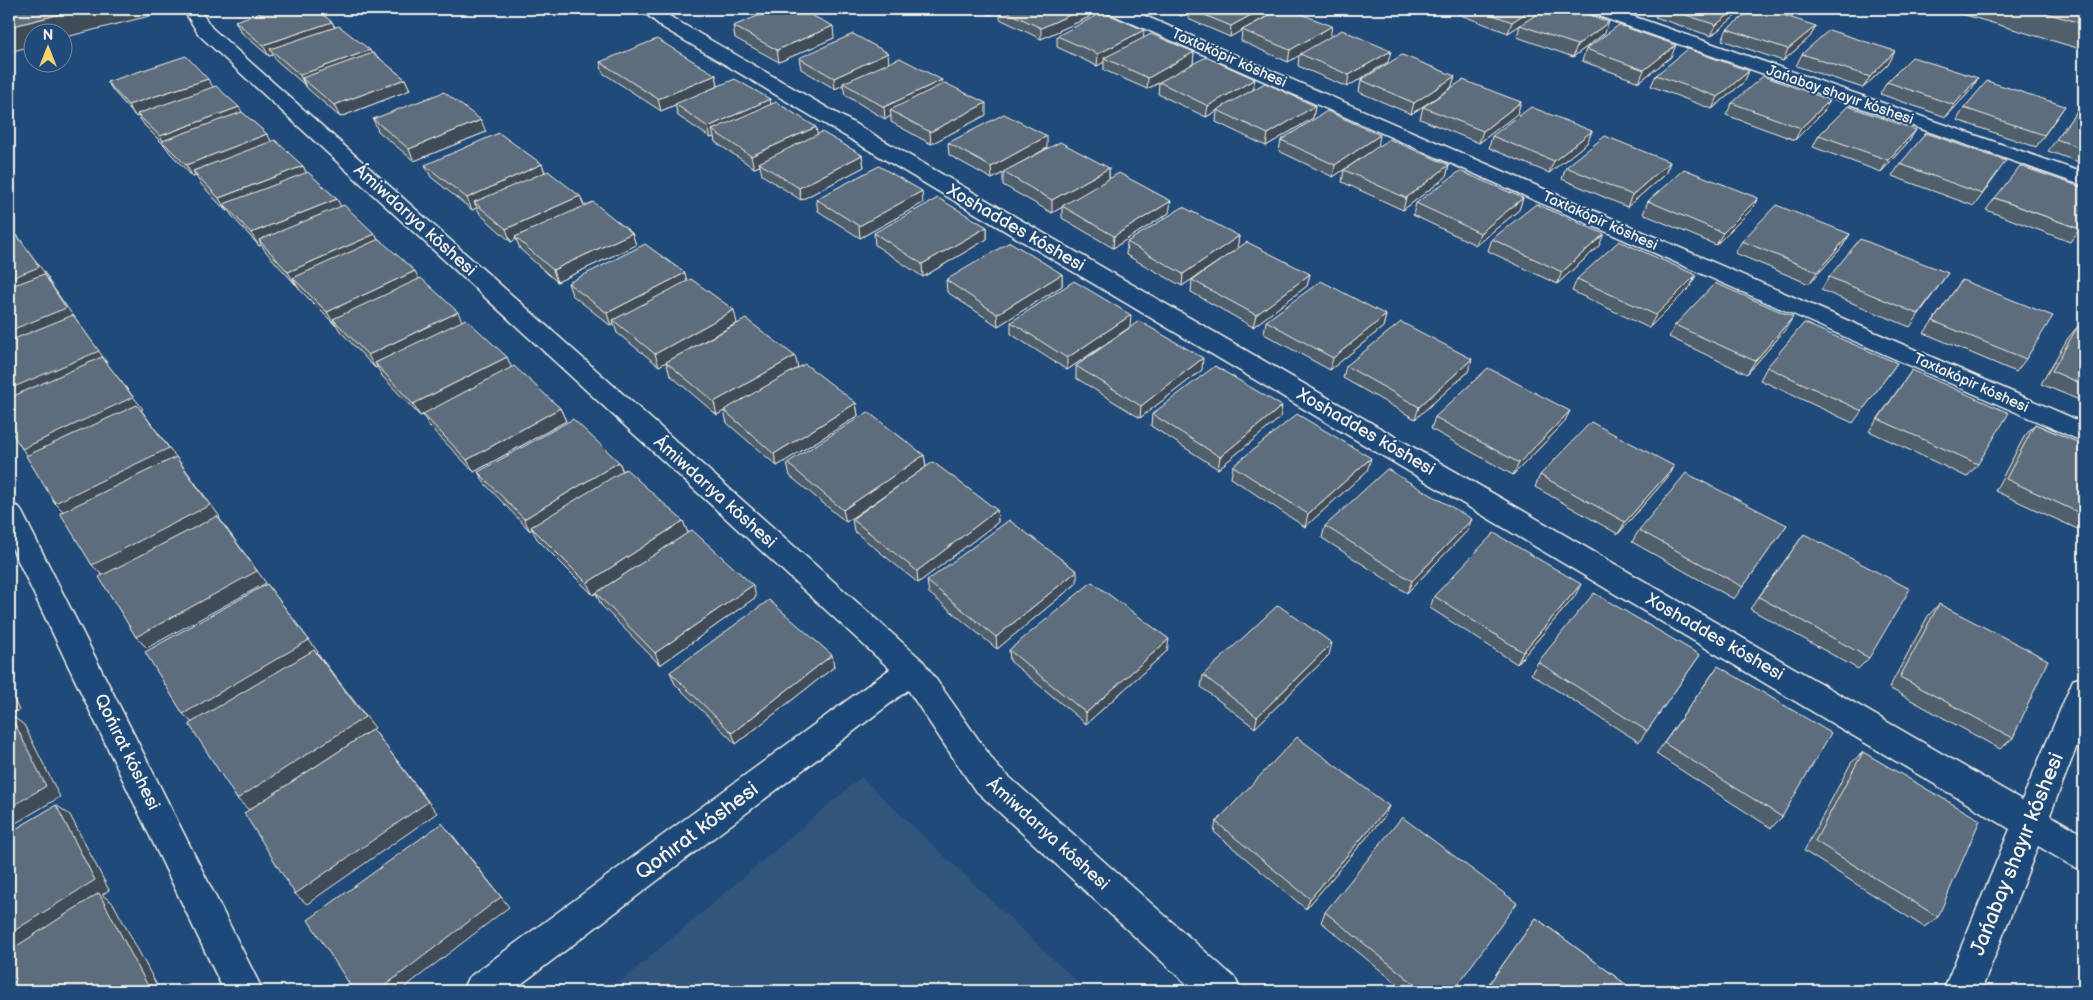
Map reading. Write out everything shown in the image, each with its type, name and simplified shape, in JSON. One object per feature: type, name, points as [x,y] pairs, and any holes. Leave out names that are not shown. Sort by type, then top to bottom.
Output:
[{"type":"street","name":"Ámiwdarıya kóshesi","points":[[191,9],[205,31],[912,670],[986,778],[1222,991]]},
{"type":"street","name":"Xoshaddes kóshesi","points":[[649,9],[676,28],[2084,854]]},
{"type":"street","name":"Taxtakópir kóshesi","points":[[1115,9],[2084,433]]},
{"type":"street","name":"Jańabay shayır kóshesi","points":[[1596,9],[2084,180]]},
{"type":"street","name":"Qońırat kóshesi","points":[[9,514],[244,991]]},
{"type":"street","name":"Qońırat kóshesi","points":[[481,991],[912,670]]},
{"type":"street","name":"Jańabay shayır kóshesi","points":[[1962,991],[2084,689]]},
{"type":"shaded area","points":[[861,777],[1087,991],[610,991]]},
{"type":"building","points":[[9,9],[80,9],[22,22],[22,24],[9,27]]},
{"type":"building","points":[[273,9],[316,9],[332,22],[263,45],[235,21]]},
{"type":"building","points":[[775,9],[799,9],[833,26],[777,50],[733,26]]},
{"type":"building","points":[[1001,9],[1083,9],[1041,28]]},
{"type":"building","points":[[1190,9],[1262,9],[1231,26]]},
{"type":"building","points":[[1282,9],[1288,9],[1332,26],[1290,50],[1242,30]]},
{"type":"building","points":[[1477,9],[1532,9],[1512,22]]},
{"type":"building","points":[[1545,9],[1572,9],[1609,22],[1577,45],[1520,25]]},
{"type":"building","points":[[1668,9],[1736,9],[1716,25]]},
{"type":"building","points":[[1753,9],[1765,9],[1816,26],[1788,49],[1727,29]]},
{"type":"building","points":[[2032,9],[2084,9],[2084,24]]},
{"type":"building","points":[[1103,12],[1144,30],[1098,54],[1057,36]]},
{"type":"building","points":[[1619,25],[1676,45],[1644,70],[1586,49]]},
{"type":"building","points":[[339,26],[370,50],[300,75],[270,49]]},
{"type":"building","points":[[1342,30],[1391,51],[1349,75],[1300,54]]},
{"type":"building","points":[[1829,30],[1895,51],[1870,77],[1802,54]]},
{"type":"building","points":[[853,34],[888,53],[834,78],[799,58]]},
{"type":"building","points":[[1151,34],[1194,52],[1148,78],[1104,58]]},
{"type":"building","points":[[657,39],[716,75],[658,99],[600,62]]},
{"type":"building","points":[[1688,49],[1749,71],[1718,97],[1656,75]]},
{"type":"building","points":[[373,53],[405,79],[334,105],[302,78]]},
{"type":"building","points":[[1402,55],[1455,76],[1414,103],[1361,80]]},
{"type":"building","points":[[186,56],[208,79],[128,105],[107,82]]},
{"type":"building","points":[[1206,57],[1255,79],[1208,106],[1159,82]]},
{"type":"building","points":[[1912,57],[1978,78],[1954,105],[1887,82]]},
{"type":"building","points":[[900,58],[942,80],[884,107],[843,83]]},
{"type":"building","points":[[1763,76],[1830,100],[1801,128],[1732,103]]},
{"type":"building","points":[[735,79],[770,99],[708,127],[675,104]]},
{"type":"building","points":[[1463,80],[1521,102],[1483,131],[1423,107]]},
{"type":"building","points":[[1987,81],[2065,106],[2044,135],[1964,108]]},
{"type":"building","points":[[945,83],[986,103],[930,132],[890,110]]},
{"type":"building","points":[[1265,83],[1315,106],[1268,134],[1217,110]]},
{"type":"building","points":[[216,86],[239,107],[160,136],[137,114]]},
{"type":"building","points":[[444,92],[481,120],[409,149],[373,119]]},
{"type":"building","points":[[776,102],[816,127],[751,156],[712,130]]},
{"type":"building","points":[[1848,106],[1916,130],[1888,160],[1819,135]]},
{"type":"building","points":[[1531,107],[1592,131],[1554,161],[1492,136]]},
{"type":"building","points":[[2078,110],[2084,113],[2084,149],[2056,139]]},
{"type":"building","points":[[1327,111],[1380,135],[1335,165],[1281,140]]},
{"type":"building","points":[[242,112],[267,134],[186,165],[162,141]]},
{"type":"building","points":[[1004,114],[1047,136],[991,167],[948,143]]},
{"type":"building","points":[[822,132],[862,155],[799,188],[759,163]]},
{"type":"building","points":[[499,133],[542,164],[467,198],[425,165]]},
{"type":"building","points":[[1926,133],[2006,161],[1982,194],[1900,164]]},
{"type":"building","points":[[1605,136],[1670,162],[1632,195],[1566,167]]},
{"type":"building","points":[[1389,139],[1449,165],[1406,198],[1344,170]]},
{"type":"building","points":[[275,140],[303,166],[219,198],[193,171]]},
{"type":"building","points":[[1060,142],[1109,168],[1052,200],[1003,172]]},
{"type":"building","points":[[879,166],[922,191],[859,226],[816,199]]},
{"type":"building","points":[[2020,166],[2084,188],[2084,222],[2080,229],[1995,198]]},
{"type":"building","points":[[1684,169],[1758,198],[1723,233],[1648,201]]},
{"type":"building","points":[[548,171],[580,196],[506,229],[474,202]]},
{"type":"building","points":[[1460,171],[1523,198],[1480,233],[1416,203]]},
{"type":"building","points":[[308,172],[337,199],[251,233],[224,204]]},
{"type":"building","points":[[1119,173],[1171,201],[1114,236],[1062,206]]},
{"type":"building","points":[[938,198],[987,227],[922,264],[874,233]]},
{"type":"building","points":[[593,202],[632,233],[553,270],[515,237]]},
{"type":"building","points":[[1536,204],[1604,234],[1562,272],[1492,239]]},
{"type":"building","points":[[344,205],[375,234],[288,272],[259,240]]},
{"type":"building","points":[[1776,205],[1850,234],[1817,272],[1742,241]]},
{"type":"building","points":[[1183,207],[1239,236],[1183,274],[1127,242]]},
{"type":"building","points":[[17,235],[39,267],[9,279],[9,238]]},
{"type":"building","points":[[379,239],[415,271],[327,312],[293,278]]},
{"type":"building","points":[[1860,239],[1948,273],[1918,314],[1829,277]]},
{"type":"building","points":[[1619,241],[1696,275],[1656,315],[1577,279]]},
{"type":"building","points":[[1010,242],[1062,274],[997,314],[946,280]]},
{"type":"building","points":[[1247,242],[1310,274],[1256,315],[1192,280]]},
{"type":"building","points":[[645,244],[685,273],[607,313],[568,283]]},
{"type":"building","points":[[44,274],[66,308],[9,331],[9,287]]},
{"type":"building","points":[[421,278],[458,312],[368,355],[333,319]]},
{"type":"building","points":[[691,279],[734,310],[655,354],[613,320]]},
{"type":"building","points":[[1962,280],[2053,316],[2026,359],[1933,321]]},
{"type":"building","points":[[1074,281],[1131,315],[1067,358],[1011,322]]},
{"type":"building","points":[[1321,281],[1386,315],[1333,358],[1266,321]]},
{"type":"building","points":[[1715,283],[1793,317],[1755,361],[1675,325]]},
{"type":"building","points":[[73,315],[99,351],[9,389],[9,341]]},
{"type":"building","points":[[466,319],[507,357],[413,404],[375,363]]},
{"type":"building","points":[[746,319],[795,356],[714,402],[666,362]]},
{"type":"building","points":[[1139,321],[1203,358],[1141,406],[1076,366]]},
{"type":"building","points":[[1401,322],[1472,359],[1419,407],[1346,366]]},
{"type":"building","points":[[1804,323],[1897,363],[1862,411],[1767,367]]},
{"type":"building","points":[[2078,326],[2084,328],[2084,385],[2052,371]]},
{"type":"building","points":[[102,357],[133,397],[22,449],[9,428],[9,398]]},
{"type":"building","points":[[805,364],[856,403],[774,454],[724,410]]},
{"type":"building","points":[[514,366],[560,408],[467,460],[423,414]]},
{"type":"building","points":[[1215,366],[1282,406],[1220,457],[1152,414]]},
{"type":"building","points":[[1488,368],[1570,411],[1519,463],[1435,417]]},
{"type":"building","points":[[1912,370],[2009,413],[1978,464],[1878,419]]},
{"type":"building","points":[[137,405],[169,448],[55,503],[26,456]]},
{"type":"building","points":[[868,412],[924,455],[843,510],[787,463]]},
{"type":"building","points":[[1297,414],[1371,458],[1308,514],[1233,466]]},
{"type":"building","points":[[573,419],[619,462],[524,519],[478,472]]},
{"type":"building","points":[[1591,422],[1674,466],[1625,522],[1540,475]]},
{"type":"building","points":[[2035,424],[2084,445],[2084,515],[2006,479]]},
{"type":"building","points":[[176,457],[210,505],[92,565],[60,513]]},
{"type":"building","points":[[933,462],[997,510],[917,571],[852,519]]},
{"type":"building","points":[[626,469],[683,521],[587,583],[531,527]]},
{"type":"building","points":[[1387,469],[1472,519],[1412,581],[1325,526]]},
{"type":"building","points":[[1686,473],[1787,525],[1743,587],[1639,530]]},
{"type":"building","points":[[217,516],[257,571],[136,637],[99,577]]},
{"type":"building","points":[[1009,520],[1077,571],[996,637],[927,581]]},
{"type":"building","points":[[692,530],[753,585],[655,653],[596,593]]},
{"type":"building","points":[[1494,533],[1581,584],[1523,652],[1434,596]]},
{"type":"building","points":[[1804,534],[1910,589],[1869,658],[1759,597]]},
{"type":"building","points":[[1092,582],[1169,639],[1086,713],[1009,650]]},
{"type":"building","points":[[267,584],[309,640],[183,714],[145,652]]},
{"type":"building","points":[[1594,593],[1700,655],[1647,731],[1538,662]]},
{"type":"building","points":[[769,600],[832,655],[732,733],[670,672]]},
{"type":"building","points":[[1939,604],[2048,660],[2013,738],[1900,677]]},
{"type":"building","points":[[1278,605],[1332,643],[1257,717],[1203,675]]},
{"type":"building","points":[[314,650],[365,717],[237,799],[189,724]]},
{"type":"building","points":[[1718,666],[1831,733],[1782,817],[1664,743]]},
{"type":"building","points":[[9,714],[46,786],[9,808]]},
{"type":"building","points":[[373,729],[428,802],[295,894],[244,813]]},
{"type":"building","points":[[1297,737],[1389,806],[1310,899],[1216,822]]},
{"type":"building","points":[[1863,752],[1980,820],[1938,917],[1815,841]]},
{"type":"building","points":[[56,805],[95,880],[9,934],[9,833]]},
{"type":"building","points":[[1402,817],[1517,903],[1453,991],[1423,991],[1325,912]]},
{"type":"building","points":[[442,823],[501,897],[378,991],[354,991],[308,920]]},
{"type":"building","points":[[99,893],[148,986],[140,991],[9,991],[9,951]]},
{"type":"building","points":[[1536,918],[1635,991],[1484,991]]}]
